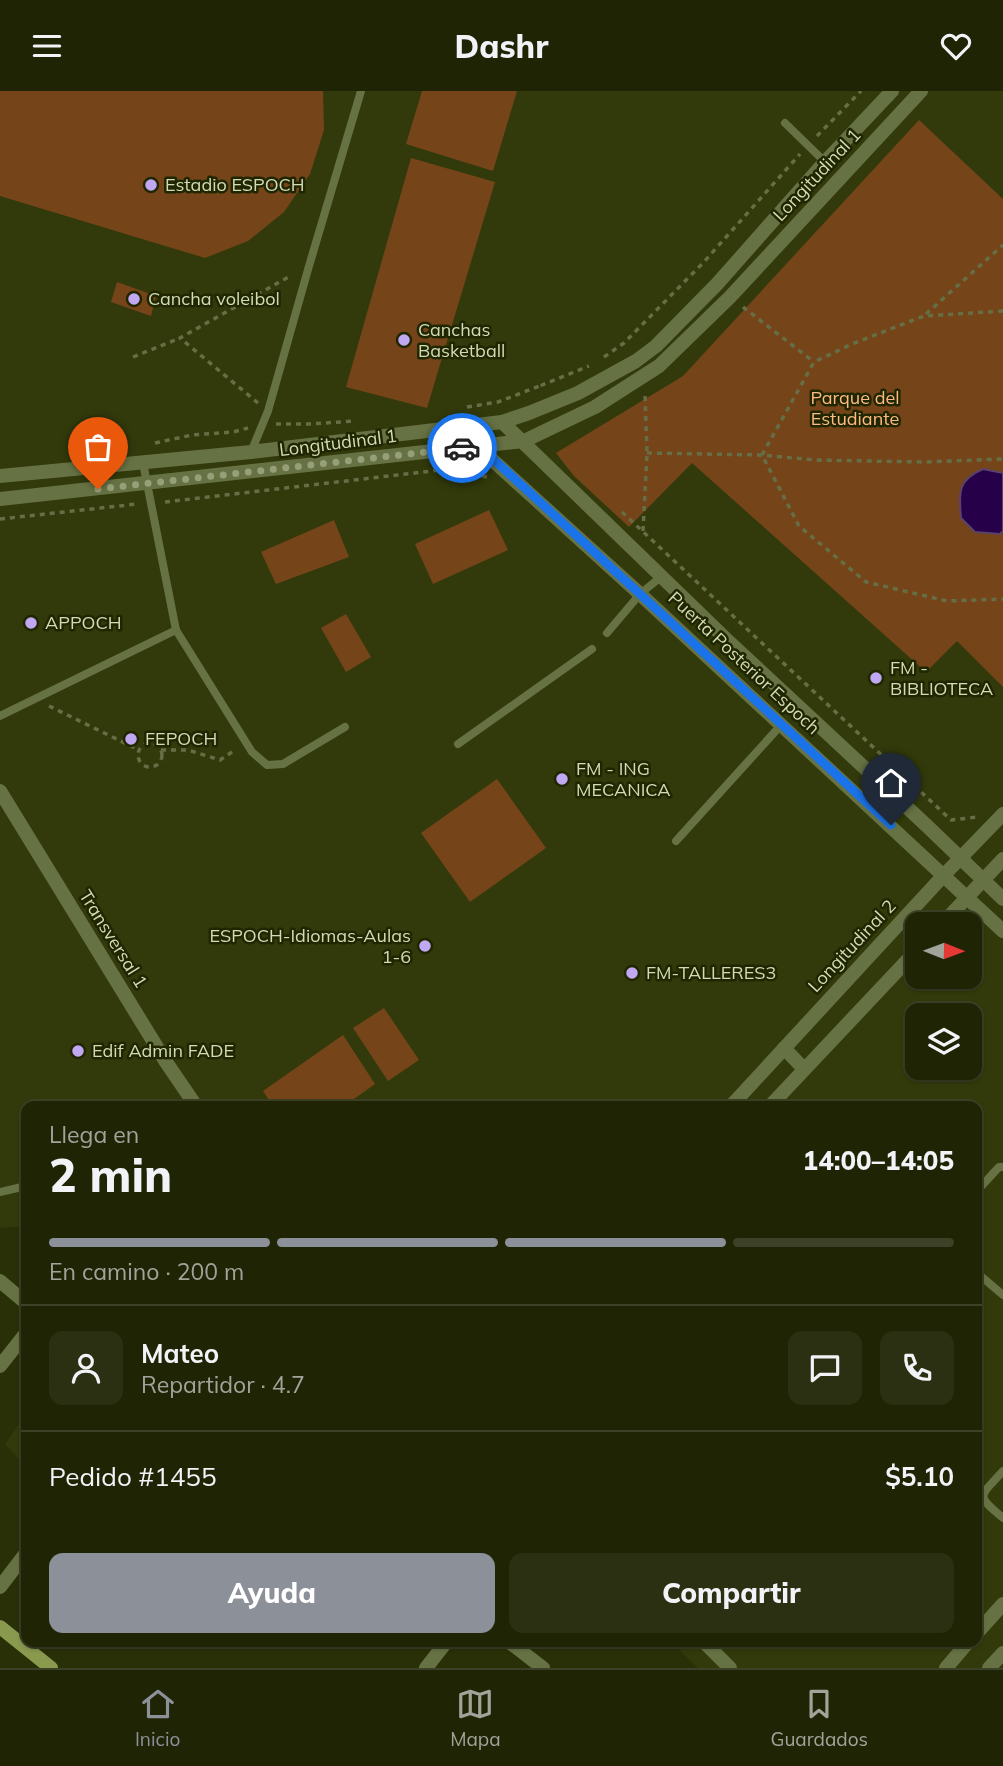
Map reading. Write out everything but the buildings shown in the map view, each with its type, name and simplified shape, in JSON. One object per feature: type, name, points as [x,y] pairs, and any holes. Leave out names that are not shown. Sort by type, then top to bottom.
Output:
[{"type":"main road","points":[[0,1627],[21,1644]]},
{"type":"main road","points":[[25,1647],[51,1668]]},
{"type":"street","name":"Longitudinal 1","points":[[0,476],[251,452],[502,422],[578,393],[636,361],[656,346],[717,284],[892,91]]},
{"type":"street","name":"Longitudinal 1","points":[[0,499],[522,441],[595,407],[659,366],[730,297],[921,91]]},
{"type":"street","name":"Puerta Posterior Espoch","points":[[502,422],[727,640],[1003,899]]},
{"type":"street","name":"Puerta Posterior Espoch","points":[[456,427],[1003,930]]},
{"type":"street","name":"Transversal 1","points":[[0,791],[193,1101]]},
{"type":"street","name":"Longitudinal 2","points":[[735,1101],[1003,814]]},
{"type":"street","points":[[954,912],[1003,859]]},
{"type":"street","points":[[775,1101],[905,963]]},
{"type":"street","points":[[784,1048],[804,1069]]},
{"type":"street","points":[[0,1281],[21,1299]]},
{"type":"street","points":[[0,1366],[21,1339]]},
{"type":"street","points":[[0,1587],[21,1560]]},
{"type":"street","points":[[982,1627],[1003,1604]]},
{"type":"street","points":[[426,1668],[442,1647]]},
{"type":"street","points":[[516,1647],[543,1668]]},
{"type":"street","points":[[709,1647],[730,1668]]},
{"type":"street","points":[[946,1668],[965,1647]]},
{"type":"street","points":[[989,1668],[1003,1653]]},
{"type":"lane","points":[[251,452],[268,411],[361,91]]},
{"type":"lane","points":[[785,123],[825,162]]},
{"type":"lane","points":[[143,463],[176,630],[252,751],[267,765],[284,764],[345,727]]},
{"type":"lane","points":[[607,632],[640,594],[662,576]]},
{"type":"lane","points":[[0,716],[176,630]]},
{"type":"lane","points":[[458,744],[592,649]]},
{"type":"lane","points":[[676,841],[782,724]]},
{"type":"lane","points":[[982,1185],[995,1170],[1003,1167]]},
{"type":"lane","points":[[0,1192],[21,1188]]},
{"type":"lane","points":[[982,1277],[1003,1295]]},
{"type":"lane","points":[[1003,1471],[982,1497],[984,1502],[1003,1518]]},
{"type":"path","points":[[552,404],[542,385],[597,363],[624,343],[703,263],[860,91]]},
{"type":"path","points":[[924,316],[1003,245]]},
{"type":"path","points":[[133,358],[180,338],[309,266]]},
{"type":"path","points":[[730,297],[814,362]]},
{"type":"path","points":[[762,455],[814,362],[924,316],[1003,311]]},
{"type":"path","points":[[180,338],[268,411]]},
{"type":"path","points":[[641,555],[647,453],[644,376]]},
{"type":"path","points":[[647,453],[762,455],[814,460],[896,462],[1003,459]]},
{"type":"path","points":[[762,455],[799,526],[866,582],[947,601],[1003,599]]},
{"type":"path","points":[[0,519],[449,469],[487,477]]},
{"type":"path","points":[[622,513],[951,820],[976,816],[992,825]]},
{"type":"path","points":[[35,699],[139,750]]},
{"type":"path","points":[[160,750],[188,750],[220,760],[246,743]]},
{"type":"path","points":[[142,745],[157,745],[161,761],[147,767],[138,760],[139,750],[142,745]]},
{"type":"shaded area","points":[[0,91],[1003,91],[1003,1668],[698,1668],[676,1647],[982,1647],[982,1101],[21,1101],[21,1226],[0,1228]]},
{"type":"shaded area","points":[[983,469],[1003,473],[1003,531],[1000,534],[975,532],[961,518],[961,488],[968,478]]},
{"type":"shaded area","points":[[21,1421],[21,1462],[5,1444]]},
{"type":"green space","name":"Estadio ESPOCH","points":[[0,91],[323,91],[324,130],[310,174],[284,212],[248,241],[205,258],[0,196]]},
{"type":"green space","points":[[422,91],[517,91],[493,171],[406,144]]},
{"type":"green space","name":"Parque del Estudiante","points":[[919,120],[1003,199],[1003,687],[957,641],[926,672],[692,463],[629,527],[574,476],[556,453],[683,376]]},
{"type":"green space","points":[[411,158],[495,182],[427,408],[346,387]]},
{"type":"green space","name":"Cancha voleibol","points":[[117,282],[156,296],[151,316],[111,302]]},
{"type":"green space","points":[[489,510],[508,550],[433,584],[415,544]]},
{"type":"green space","points":[[334,520],[349,557],[276,584],[261,552]]},
{"type":"green space","points":[[346,614],[371,657],[346,672],[321,628]]},
{"type":"green space","points":[[497,779],[546,848],[470,902],[421,833]]},
{"type":"green space","points":[[384,1008],[419,1060],[388,1081],[353,1028]]},
{"type":"green space","points":[[343,1035],[375,1084],[351,1101],[270,1101],[263,1091]]},
{"type":"way so far","points":[[98,489],[462,448]]},
{"type":"place","name":"Estadio ESPOCH","points":[[151,185]]},
{"type":"place","name":"Cancha voleibol","points":[[134,299]]},
{"type":"place","name":"Canchas Basketball","points":[[404,340]]},
{"type":"place","name":"APPOCH","points":[[31,623]]},
{"type":"place","name":"FM - BIBLIOTECA","points":[[876,678]]},
{"type":"place","name":"FEPOCH","points":[[131,739]]},
{"type":"place","name":"FM - ING MECANICA","points":[[562,779]]},
{"type":"place","name":"ESPOCH-Idiomas-Aulas 1-6","points":[[425,946]]},
{"type":"place","name":"FM-TALLERES3","points":[[632,973]]},
{"type":"place","name":"Edif Admin FADE","points":[[78,1051]]},
{"type":"route","points":[[462,448],[479,446],[891,825]]}]
